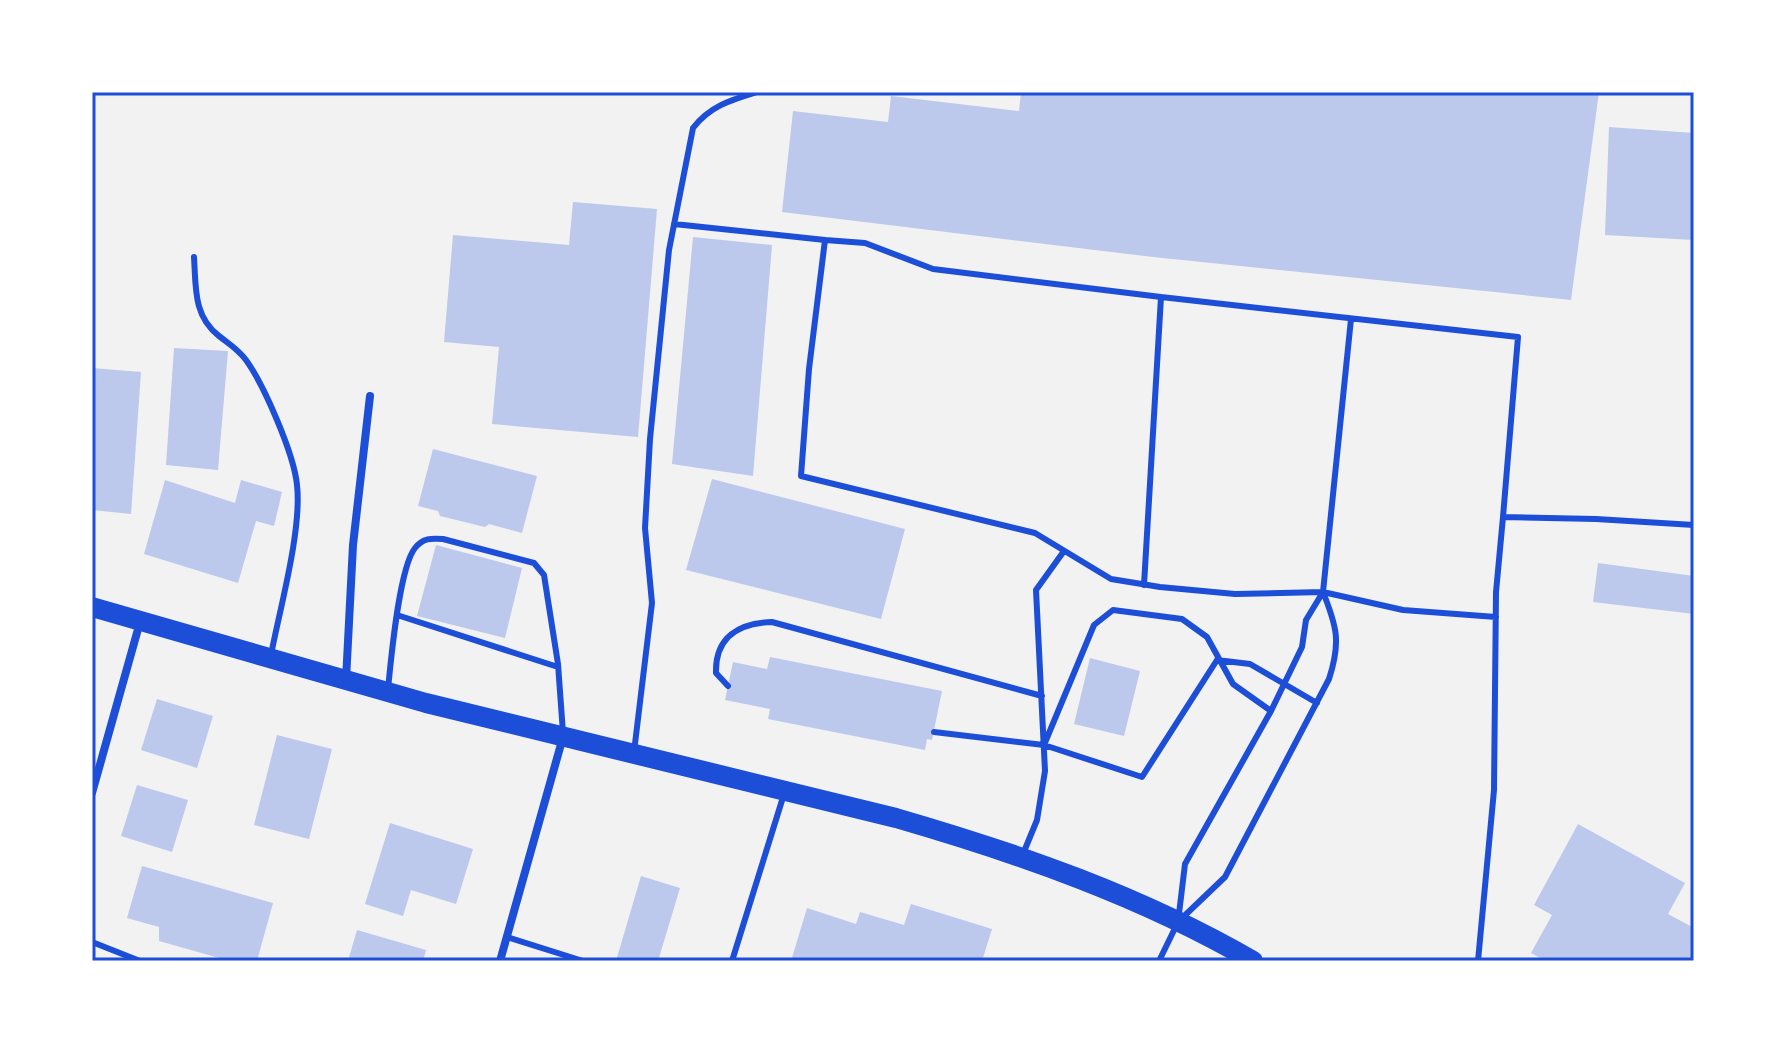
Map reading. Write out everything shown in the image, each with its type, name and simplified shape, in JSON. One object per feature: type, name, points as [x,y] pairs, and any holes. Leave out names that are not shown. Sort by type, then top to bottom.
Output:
[{"type":"main road","points":[[92,607],[387,692],[896,818],[1021,857],[1138,901],[1253,961]]},
{"type":"street","points":[[346,680],[353,545],[370,396]]},
{"type":"street","points":[[92,793],[140,621]]},
{"type":"street","points":[[500,961],[563,736]]},
{"type":"lane","points":[[634,754],[652,603],[645,528],[650,439],[669,250],[693,128],[704,113],[727,101],[757,92]]},
{"type":"lane","points":[[674,224],[865,243],[933,269],[1518,337],[1496,592],[1494,790],[1478,961]]},
{"type":"lane","points":[[825,240],[809,369],[801,476],[1035,533],[1111,579],[1235,594],[1323,592],[1403,610],[1496,617]]},
{"type":"lane","points":[[194,257],[196,306],[217,335],[232,343],[246,360],[269,401],[297,484],[295,528],[270,658]]},
{"type":"lane","points":[[1144,585],[1161,297]]},
{"type":"lane","points":[[1159,961],[1178,922],[1185,864],[1271,711],[1302,647],[1306,620],[1323,592],[1351,319]]},
{"type":"lane","points":[[1503,517],[1694,525]]},
{"type":"lane","points":[[387,692],[397,615],[414,549],[430,538],[534,563],[544,575],[549,594],[563,736]]},
{"type":"lane","points":[[1021,857],[1043,798],[1044,745],[1036,590],[1064,551]]},
{"type":"lane","points":[[1178,922],[1225,877],[1329,679],[1337,648],[1336,624],[1323,592]]},
{"type":"lane","points":[[1044,745],[1094,625],[1113,610],[1182,619],[1207,637],[1233,684],[1271,711]]},
{"type":"lane","points":[[397,615],[558,667]]},
{"type":"lane","points":[[728,686],[716,673],[715,660],[725,641],[750,623],[772,622],[1042,696]]},
{"type":"lane","points":[[1217,660],[1250,664],[1317,703]]},
{"type":"lane","points":[[934,732],[1044,745],[1142,777],[1217,660]]},
{"type":"lane","points":[[732,961],[785,790]]},
{"type":"lane","points":[[507,937],[583,961]]},
{"type":"lane","points":[[92,942],[140,961]]},
{"type":"building","points":[[1021,92],[1150,92],[1174,95],[1174,92],[1599,92],[1571,300],[1153,257],[782,212],[793,111],[888,122],[891,96],[1019,111]]},
{"type":"building","points":[[1609,127],[1694,133],[1694,240],[1605,235]]},
{"type":"building","points":[[573,202],[657,209],[638,437],[492,424],[499,347],[444,342],[453,235],[569,245]]},
{"type":"building","points":[[693,237],[772,245],[753,476],[672,464]]},
{"type":"building","points":[[174,348],[228,351],[218,470],[166,465]]},
{"type":"building","points":[[92,368],[141,372],[131,514],[92,510]]},
{"type":"building","points":[[433,449],[537,476],[522,533],[440,516],[438,511],[418,506]]},
{"type":"building","points":[[712,479],[905,529],[881,619],[686,570]]},
{"type":"building","points":[[165,480],[235,503],[241,480],[282,492],[274,526],[256,521],[238,583],[144,554]]},
{"type":"building","points":[[436,545],[522,568],[505,638],[417,616]]},
{"type":"building","points":[[1598,563],[1694,576],[1694,614],[1593,602]]},
{"type":"building","points":[[770,657],[942,691],[932,740],[927,739],[925,750],[768,719],[770,709],[725,700],[733,662],[767,669]]},
{"type":"building","points":[[1090,658],[1140,671],[1124,736],[1074,724]]},
{"type":"building","points":[[157,699],[213,716],[197,768],[141,750]]},
{"type":"building","points":[[277,735],[332,749],[309,839],[254,825]]},
{"type":"building","points":[[137,785],[188,800],[172,852],[121,836]]},
{"type":"building","points":[[390,823],[473,849],[456,904],[411,890],[403,916],[365,904]]},
{"type":"building","points":[[1578,824],[1685,883],[1668,914],[1694,928],[1694,961],[1546,961],[1531,953],[1552,915],[1534,905]]},
{"type":"building","points":[[142,866],[273,903],[257,961],[230,961],[159,941],[159,927],[127,918]]},
{"type":"building","points":[[641,876],[680,888],[658,961],[616,961]]},
{"type":"building","points":[[911,904],[992,929],[982,961],[791,961],[807,908],[856,924],[860,912],[904,925]]},
{"type":"building","points":[[357,930],[426,950],[423,961],[348,961]]}]
